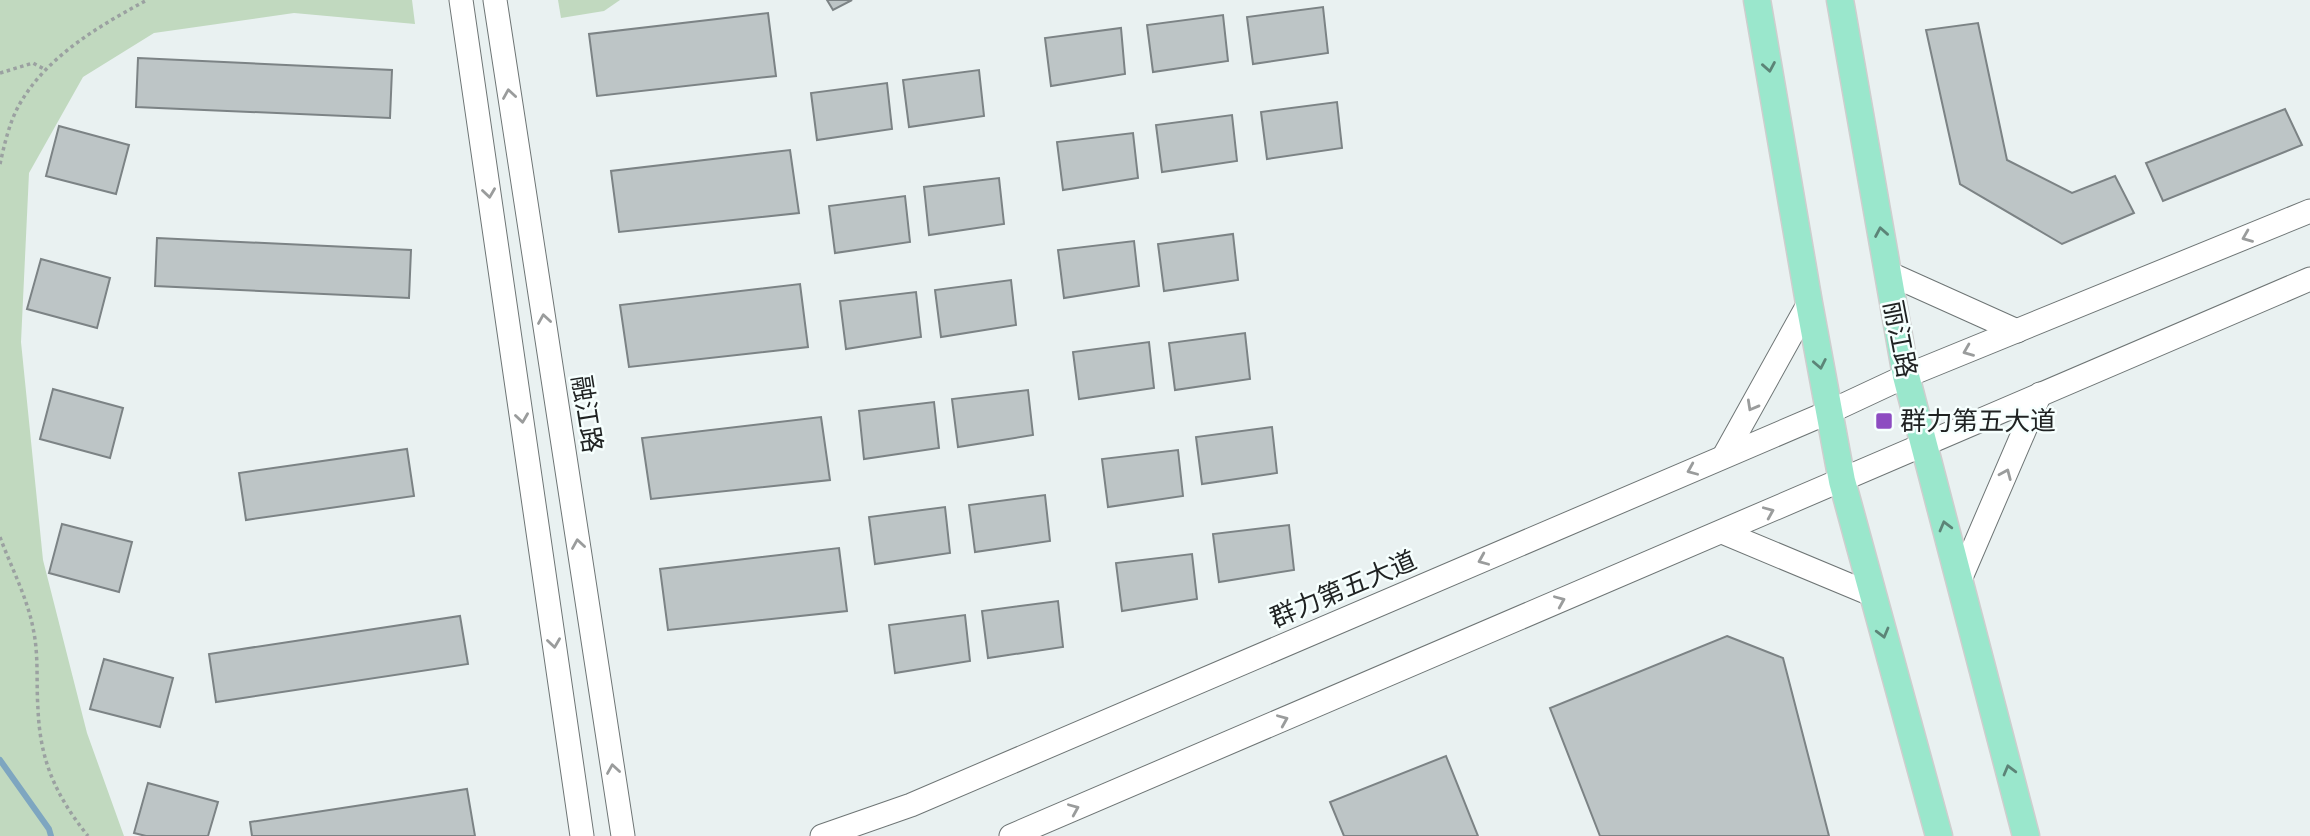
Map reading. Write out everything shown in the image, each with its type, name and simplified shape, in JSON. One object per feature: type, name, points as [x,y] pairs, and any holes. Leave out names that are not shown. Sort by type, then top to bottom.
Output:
[{"type":"main road","name":"融江路","points":[[495,0],[623,836]]},
{"type":"main road","points":[[1758,0],[1842,481],[1939,836]]},
{"type":"main road","name":"丽江路","points":[[1840,0],[1906,376],[2026,836]]},
{"type":"main road","points":[[461,2],[582,836]]},
{"type":"main road","name":"群力第五大道","points":[[822,836],[911,805],[1829,412],[1906,376],[2310,211]]},
{"type":"main road","points":[[1888,273],[2017,331]]},
{"type":"main road","points":[[1011,836],[2310,279]]},
{"type":"main road","points":[[1724,456],[1809,303]]},
{"type":"main road","points":[[1959,582],[2040,394]]},
{"type":"main road","points":[[1722,532],[1873,595]]},
{"type":"path","points":[[0,164],[17,108],[45,70],[102,25],[147,0]]},
{"type":"path","points":[[0,73],[33,63],[45,70]]},
{"type":"path","points":[[0,537],[33,628],[43,751],[57,793],[88,836]]},
{"type":"green space","points":[[0,0],[412,0],[415,24],[294,13],[154,33],[83,77],[29,173],[21,342],[43,560],[87,733],[124,836],[0,836]]},
{"type":"green space","points":[[558,0],[620,0],[604,11],[561,18]]},
{"type":"building","points":[[827,0],[852,0],[833,10]]},
{"type":"building","points":[[1323,7],[1328,53],[1253,64],[1247,17]]},
{"type":"building","points":[[768,13],[776,76],[597,96],[589,34]]},
{"type":"building","points":[[1223,15],[1228,61],[1153,72],[1147,25]]},
{"type":"building","points":[[1978,23],[2007,160],[2072,193],[2115,176],[2134,213],[2062,244],[1960,184],[1926,30]]},
{"type":"building","points":[[1121,28],[1125,74],[1051,86],[1045,38]]},
{"type":"building","points":[[138,58],[392,70],[390,118],[136,107]]},
{"type":"building","points":[[979,70],[984,116],[909,127],[903,80]]},
{"type":"building","points":[[887,83],[892,129],[817,140],[811,93]]},
{"type":"building","points":[[1337,102],[1342,148],[1267,159],[1261,112]]},
{"type":"building","points":[[2285,109],[2302,145],[2163,201],[2146,163]]},
{"type":"building","points":[[1232,115],[1237,161],[1162,172],[1156,125]]},
{"type":"building","points":[[59,126],[129,145],[116,194],[46,176]]},
{"type":"building","points":[[1133,133],[1138,178],[1063,190],[1057,142]]},
{"type":"building","points":[[790,150],[799,213],[619,232],[611,171]]},
{"type":"building","points":[[999,178],[1004,224],[929,235],[924,187]]},
{"type":"building","points":[[905,196],[910,242],[835,253],[829,206]]},
{"type":"building","points":[[1233,234],[1238,280],[1164,291],[1158,244]]},
{"type":"building","points":[[157,238],[411,250],[409,298],[155,286]]},
{"type":"building","points":[[1134,241],[1139,286],[1064,298],[1058,250]]},
{"type":"building","points":[[41,259],[110,278],[97,328],[27,309]]},
{"type":"building","points":[[1011,280],[1016,325],[941,337],[935,290]]},
{"type":"building","points":[[800,284],[808,347],[629,367],[620,305]]},
{"type":"building","points":[[916,292],[921,337],[846,349],[840,301]]},
{"type":"building","points":[[1245,333],[1250,379],[1175,390],[1169,343]]},
{"type":"building","points":[[1149,342],[1154,388],[1079,399],[1073,352]]},
{"type":"building","points":[[53,389],[123,408],[110,458],[40,439]]},
{"type":"building","points":[[1028,390],[1033,435],[958,447],[952,399]]},
{"type":"building","points":[[934,402],[939,448],[864,459],[859,411]]},
{"type":"building","points":[[821,417],[830,480],[651,499],[642,438]]},
{"type":"building","points":[[1272,427],[1277,473],[1202,484],[1196,437]]},
{"type":"building","points":[[407,449],[414,496],[246,520],[239,473]]},
{"type":"building","points":[[1178,450],[1183,496],[1108,507],[1102,459]]},
{"type":"building","points":[[1045,495],[1050,541],[975,552],[969,505]]},
{"type":"building","points":[[945,507],[950,553],[875,564],[869,517]]},
{"type":"building","points":[[62,524],[132,542],[119,592],[49,573]]},
{"type":"building","points":[[1289,525],[1294,570],[1219,582],[1213,534]]},
{"type":"building","points":[[839,548],[847,611],[668,630],[660,569]]},
{"type":"building","points":[[1192,554],[1197,599],[1122,611],[1116,563]]},
{"type":"building","points":[[1058,601],[1063,647],[988,658],[982,611]]},
{"type":"building","points":[[965,615],[970,661],[895,673],[889,625]]},
{"type":"building","points":[[460,616],[468,664],[216,702],[209,654]]},
{"type":"building","points":[[1727,636],[1783,658],[1829,836],[1600,836],[1550,708]]},
{"type":"building","points":[[104,659],[173,678],[160,727],[90,709]]},
{"type":"building","points":[[1446,756],[1478,836],[1344,836],[1330,802]]},
{"type":"building","points":[[148,783],[218,802],[208,836],[146,836],[134,833]]},
{"type":"building","points":[[467,789],[475,836],[252,836],[250,822]]},
{"type":"waterway","points":[[0,760],[49,829],[51,836]]},
{"type":"place","name":"群力第五大道","points":[[1884,421]]}]
